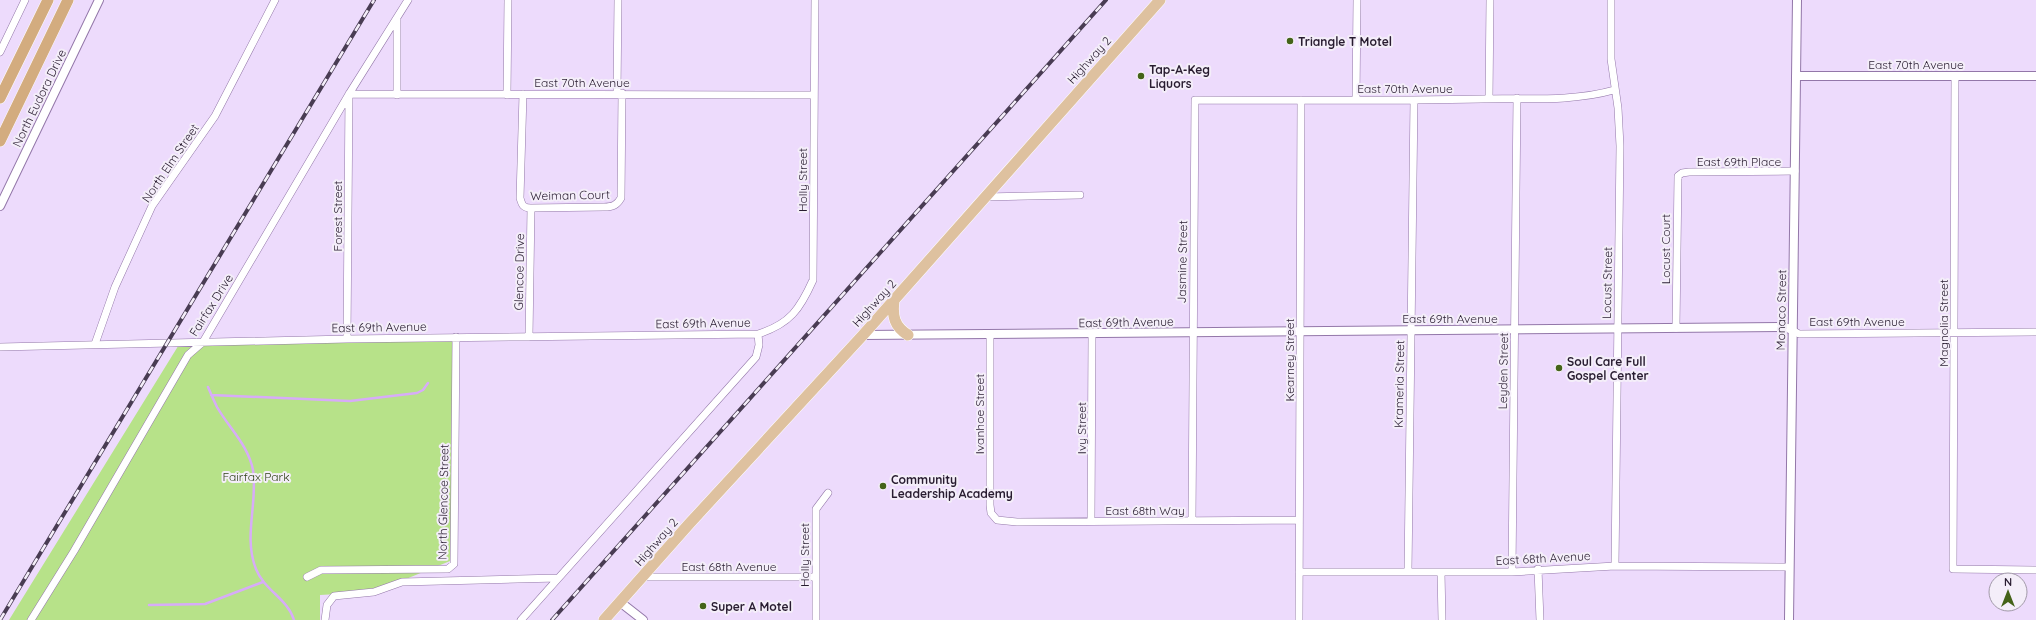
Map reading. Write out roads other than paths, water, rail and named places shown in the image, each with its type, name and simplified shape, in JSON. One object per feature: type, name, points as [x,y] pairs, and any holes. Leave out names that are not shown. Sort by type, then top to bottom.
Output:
[{"type":"highway","points":[[0,98],[48,0]]},
{"type":"highway","points":[[0,141],[68,0]]},
{"type":"main road","name":"Highway 2","points":[[604,620],[863,335],[1160,0]]},
{"type":"main road","points":[[894,300],[893,314],[896,323],[908,335]]},
{"type":"street","points":[[0,52],[25,0]]},
{"type":"street","name":"North Eudora Drive","points":[[0,206],[99,0]]},
{"type":"street","name":"North Elm Street","points":[[95,344],[115,286],[152,206],[215,116],[275,0]]},
{"type":"street","name":"Fairfax Drive","points":[[31,620],[74,551],[188,355],[203,342],[349,94],[408,0]]},
{"type":"street","points":[[507,95],[508,0]]},
{"type":"street","points":[[618,0],[620,93]]},
{"type":"street","name":"Holly Street","points":[[758,334],[777,327],[792,316],[803,302],[813,280],[815,0]]},
{"type":"street","points":[[1356,100],[1357,0]]},
{"type":"street","points":[[1489,99],[1490,0]]},
{"type":"street","name":"Locust Street","points":[[1611,0],[1611,59],[1614,90],[1618,108],[1620,146],[1615,566]]},
{"type":"street","name":"Monaco Street","points":[[1789,620],[1797,0]]},
{"type":"street","points":[[397,19],[397,95]]},
{"type":"street","name":"East 70th Avenue","points":[[1796,76],[2036,76]]},
{"type":"street","name":"Magnolia Street","points":[[1956,76],[1954,570],[2036,570]]},
{"type":"street","name":"East 70th Avenue","points":[[1195,100],[1489,99],[1587,96],[1614,90]]},
{"type":"street","name":"Weiman Court","points":[[523,94],[520,198],[522,205],[525,208],[604,208],[611,207],[621,198],[620,93]]},
{"type":"street","name":"East 70th Avenue","points":[[349,94],[814,94]]},
{"type":"street","name":"Forest Street","points":[[347,339],[349,94]]},
{"type":"street","name":"Leyden Street","points":[[1512,572],[1518,98]]},
{"type":"street","name":"Jasmine Street","points":[[1192,521],[1192,333],[1195,100]]},
{"type":"street","name":"Kearney Street","points":[[1299,620],[1301,100]]},
{"type":"street","name":"Krameria Street","points":[[1408,572],[1414,100]]},
{"type":"street","name":"East 69th Place","points":[[1682,173],[1795,171]]},
{"type":"street","name":"Locust Court","points":[[1676,328],[1677,179],[1682,173]]},
{"type":"street","points":[[986,196],[1080,195]]},
{"type":"street","name":"Glencoe Drive","points":[[529,337],[530,208]]},
{"type":"street","name":"East 69th Avenue","points":[[863,335],[1092,335],[1411,330],[1785,327],[1799,334],[2036,332]]},
{"type":"street","points":[[522,620],[756,357],[759,345],[758,334]]},
{"type":"street","name":"East 69th Avenue","points":[[0,347],[456,337],[758,334]]},
{"type":"street","name":"Ivanhoe Street","points":[[990,335],[990,505],[992,516]]},
{"type":"street","name":"Ivy Street","points":[[1091,521],[1092,335]]},
{"type":"street","name":"North Glencoe Street","points":[[307,577],[321,570],[448,568],[454,564],[456,337]]},
{"type":"street","name":"Holly Street","points":[[816,620],[816,509],[828,494]]},
{"type":"street","name":"East 68th Way","points":[[992,516],[1000,521],[1299,520]]},
{"type":"street","name":"East 68th Avenue","points":[[1299,572],[1512,572],[1538,569],[1615,566],[1789,567]]},
{"type":"street","points":[[1538,569],[1540,620]]},
{"type":"street","points":[[1441,572],[1442,620]]},
{"type":"street","name":"East 68th Avenue","points":[[643,577],[816,577]]},
{"type":"street","points":[[324,620],[327,605],[330,599],[341,594],[374,592],[402,582],[558,578]]},
{"type":"street","points":[[620,602],[643,620]]},
{"type":"waterway","points":[[211,395],[350,401],[417,393],[423,390],[428,383]]},
{"type":"waterway","points":[[208,387],[217,407],[238,437],[251,461],[254,482],[251,545],[252,557],[256,569],[264,583],[287,606],[294,620]]},
{"type":"waterway","points":[[149,605],[205,604],[263,582]]},
{"type":"railway","points":[[0,620],[374,0]]},
{"type":"railway","points":[[552,620],[1106,0]]},
{"type":"place","name":"Triangle T Motel","points":[[1290,41]]},
{"type":"place","name":"Tap-A-Keg Liquors","points":[[1141,76]]},
{"type":"place","name":"Soul Care Full Gospel Center","points":[[1559,368]]},
{"type":"place","name":"Community Leadership Academy","points":[[883,486]]},
{"type":"place","name":"Super A Motel","points":[[703,606]]},
{"type":"park label","name":"Fairfax Park","points":[[256,476]]}]
